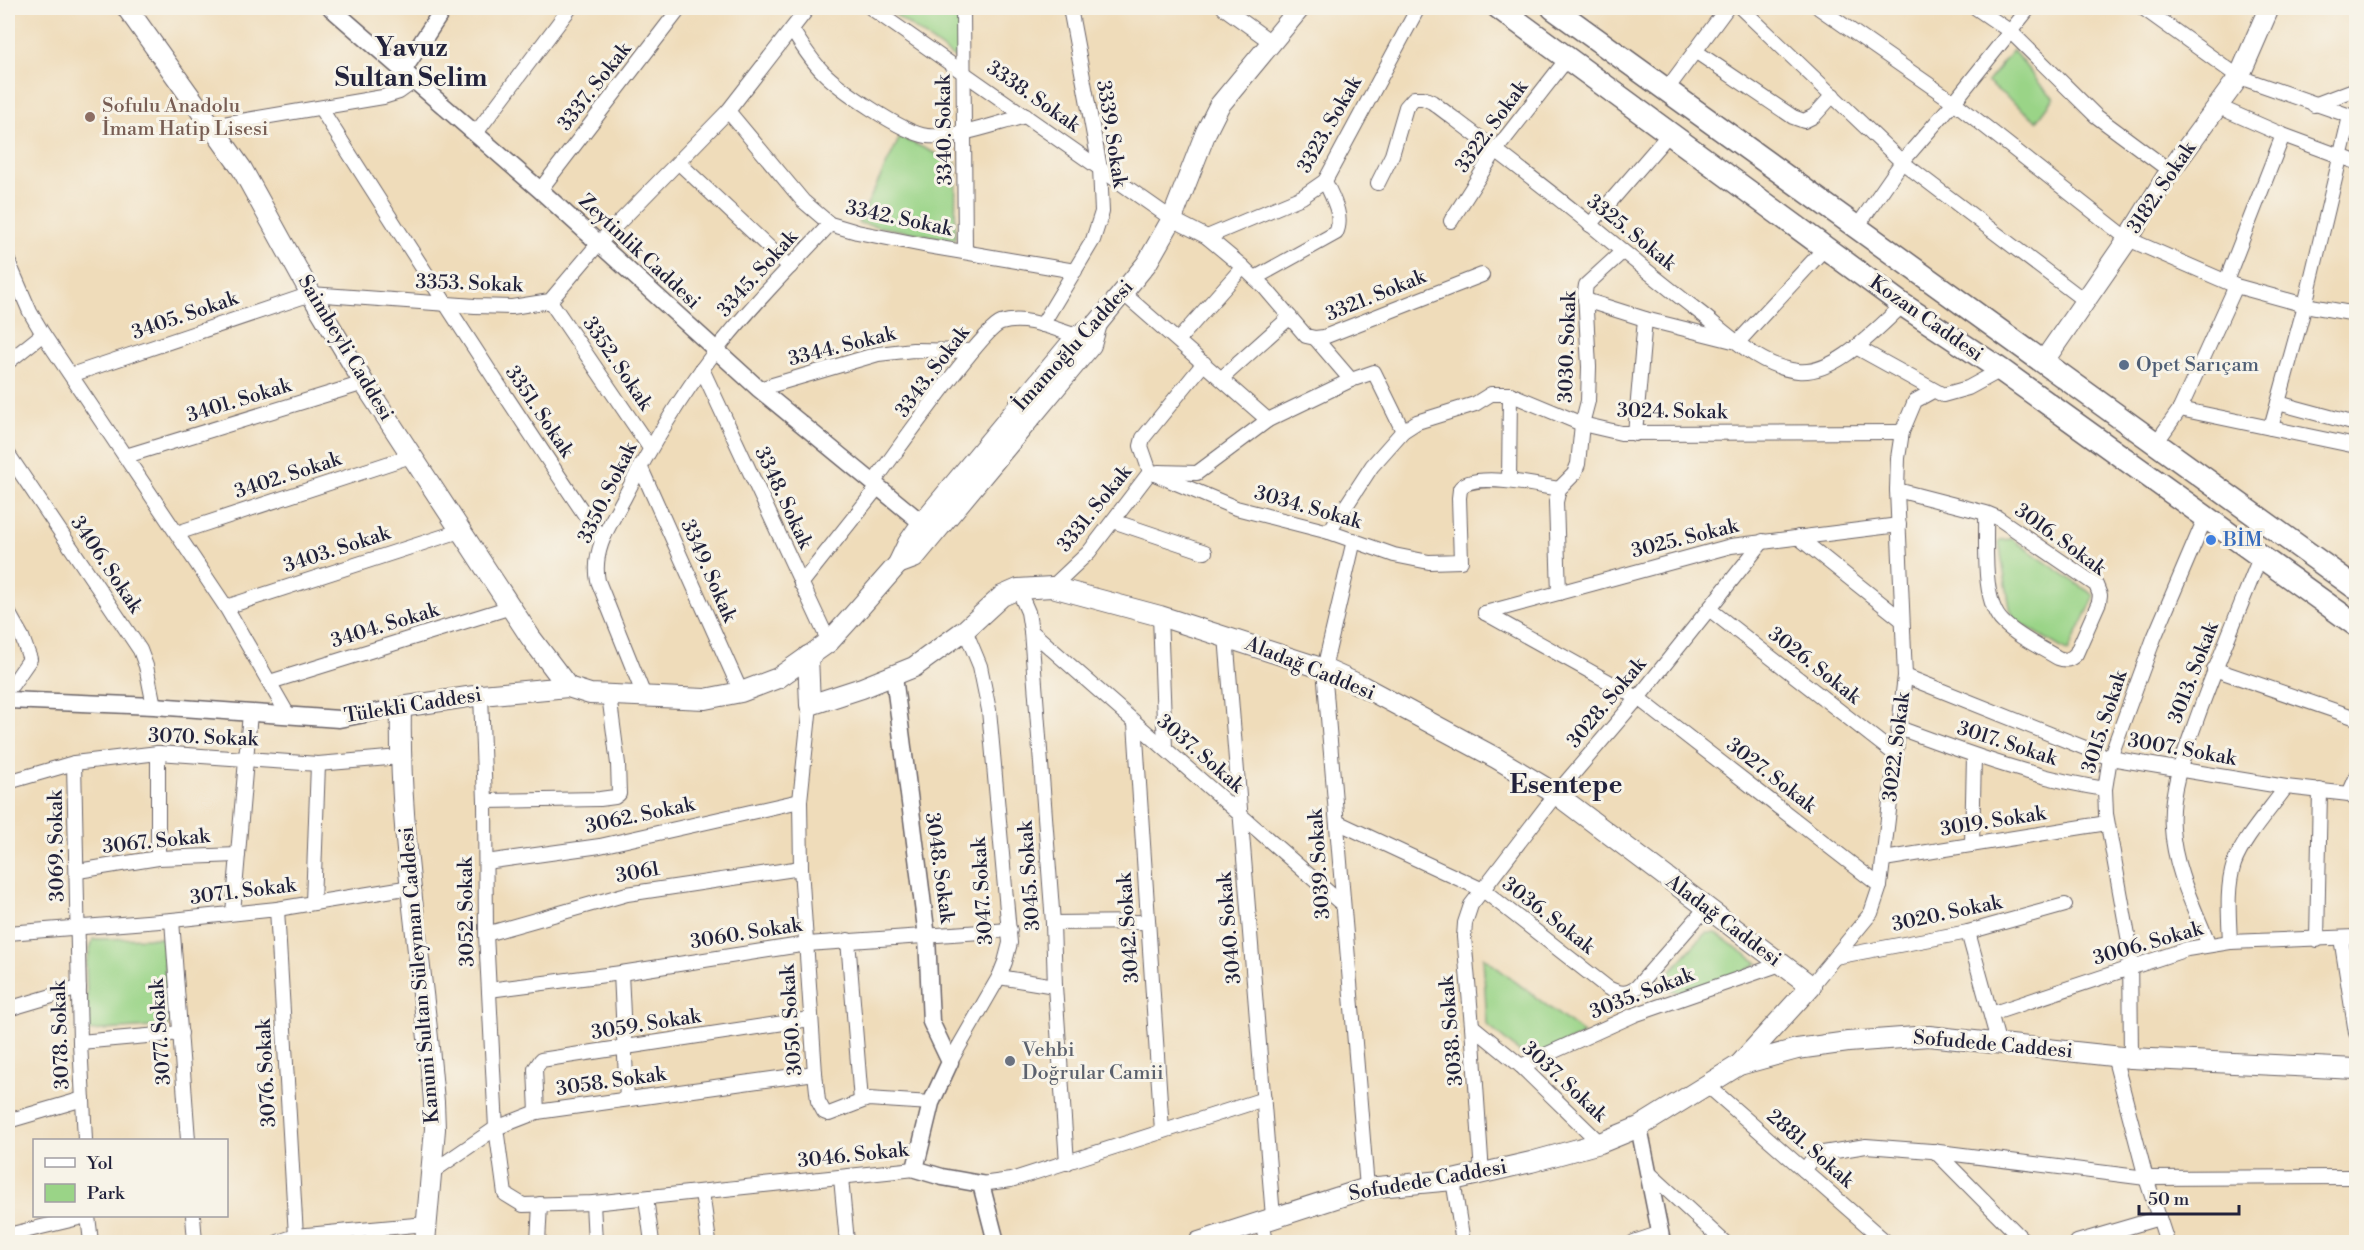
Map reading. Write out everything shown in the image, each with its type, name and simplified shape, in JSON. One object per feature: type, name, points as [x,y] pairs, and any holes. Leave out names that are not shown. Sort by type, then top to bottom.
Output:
[{"type":"highway","name":"Kozan Caddesi","points":[[1499,8],[1903,305],[2001,370],[2356,625]]},
{"type":"highway","name":"Kozan Caddesi","points":[[1560,9],[2356,588]]},
{"type":"main road","name":"Saimbeyli Caddesi","points":[[127,8],[242,169],[364,383],[460,531],[568,687]]},
{"type":"main road","name":"İmamoğlu Caddesi","points":[[808,656],[829,642],[898,564],[908,543],[922,523],[1077,336],[1098,324],[1124,294],[1147,263],[1172,219],[1206,132],[1219,106],[1300,8]]},
{"type":"main road","name":"3182. Sokak","points":[[2043,362],[2128,239],[2170,171],[2239,77],[2269,8]]},
{"type":"main road","points":[[898,564],[914,558],[1091,345],[1098,324]]},
{"type":"main road","name":"Aladağ Caddesi","points":[[810,705],[914,667],[965,630],[1002,596],[1018,589],[1052,587],[1160,615],[1324,669],[1425,719],[1556,794],[1811,986]]},
{"type":"main road","points":[[808,656],[810,705]]},
{"type":"main road","name":"Tülekli Caddesi","points":[[401,707],[481,695],[568,687],[590,694],[705,699],[741,692],[778,678],[808,656]]},
{"type":"main road","name":"Kanuni Sultan Süleyman Caddesi","points":[[401,707],[400,757],[411,887],[434,1102],[435,1130],[425,1233]]},
{"type":"main road","name":"3022. Sokak","points":[[1739,1065],[1811,986]]},
{"type":"main road","name":"Sofudede Caddesi","points":[[1199,1242],[1367,1188],[1453,1180],[1600,1143],[1639,1127],[1739,1065],[1797,1050],[1905,1037],[1950,1038],[2122,1057],[2356,1069]]},
{"type":"street","name":"Zeytinlik Caddesi","points":[[331,8],[476,133],[759,389],[922,523]]},
{"type":"street","points":[[404,69],[444,8]]},
{"type":"street","points":[[476,133],[570,8]]},
{"type":"street","name":"3337. Sokak","points":[[540,190],[680,8]]},
{"type":"street","name":"3353. Sokak","points":[[312,294],[444,305],[512,307],[550,301],[599,243],[679,164],[728,111],[808,8]]},
{"type":"street","name":"3338. Sokak","points":[[871,8],[1172,219],[1207,237],[1243,267]]},
{"type":"street","name":"3340. Sokak","points":[[963,8],[965,252]]},
{"type":"street","name":"3339. Sokak","points":[[1042,325],[1093,240],[1099,226],[1102,199],[1100,168],[1070,8]]},
{"type":"street","points":[[1224,8],[1271,42]]},
{"type":"street","name":"3323. Sokak","points":[[1207,237],[1302,197],[1325,181],[1418,8]]},
{"type":"street","points":[[1667,89],[1727,8]]},
{"type":"street","points":[[1742,8],[1902,162],[2085,301]]},
{"type":"street","points":[[1819,8],[1954,102],[2128,239],[2231,283],[2305,305],[2356,314]]},
{"type":"street","points":[[1976,8],[2011,32],[2096,116],[2170,171]]},
{"type":"street","points":[[1857,227],[1902,162],[1954,102],[2029,8]]},
{"type":"street","points":[[2143,8],[2239,77],[2353,117],[2340,157],[2305,305],[2271,428]]},
{"type":"street","points":[[792,30],[806,52],[828,76],[902,126],[926,136],[964,131],[1026,116]]},
{"type":"street","points":[[1695,51],[1793,117],[1804,121],[1814,116],[1833,95]]},
{"type":"street","name":"3322. Sokak","points":[[1451,221],[1496,150],[1567,59]]},
{"type":"street","points":[[212,126],[383,97],[399,92],[416,80]]},
{"type":"street","points":[[2314,105],[2356,89]]},
{"type":"street","name":"3325. Sokak","points":[[1378,183],[1392,155],[1406,107],[1414,98],[1423,98],[1432,102],[1496,150],[1622,252],[1738,342],[1769,363],[1799,372],[1816,370],[1831,364],[1856,347],[1903,305]]},
{"type":"street","points":[[2218,106],[2283,135],[2356,162]]},
{"type":"street","name":"3351. Sokak","points":[[321,109],[444,305],[602,540]]},
{"type":"street","name":"3342. Sokak","points":[[728,111],[803,201],[830,224],[857,232],[1075,271]]},
{"type":"street","points":[[1590,225],[1669,134]]},
{"type":"street","points":[[2156,443],[2180,409],[2231,283],[2283,135]]},
{"type":"street","points":[[679,164],[790,267]]},
{"type":"street","points":[[1255,278],[1336,233],[1340,225],[1339,216],[1325,181]]},
{"type":"street","name":"3345. Sokak","points":[[716,351],[830,224]]},
{"type":"street","points":[[1585,300],[1645,319],[1738,342],[1825,248]]},
{"type":"street","name":"3030. Sokak","points":[[1559,489],[1574,474],[1578,464],[1582,424],[1588,401],[1586,285],[1622,252]]},
{"type":"street","points":[[8,261],[30,312],[43,334],[226,607],[288,715]]},
{"type":"street","points":[[1178,340],[1243,267]]},
{"type":"street","name":"3321. Sokak","points":[[1243,267],[1306,336],[1315,338],[1324,337],[1482,275]]},
{"type":"street","name":"3405. Sokak","points":[[71,375],[312,294]]},
{"type":"street","points":[[1124,294],[1268,420]]},
{"type":"street","name":"3352. Sokak","points":[[550,301],[650,448]]},
{"type":"street","points":[[1222,378],[1290,317]]},
{"type":"street","points":[[1635,434],[1645,319]]},
{"type":"street","name":"3343. Sokak","points":[[801,584],[972,351],[993,326],[1020,321],[1077,336]]},
{"type":"street","points":[[8,363],[43,334]]},
{"type":"street","points":[[1315,338],[1350,380]]},
{"type":"street","points":[[1856,347],[1943,395],[1968,388],[2001,370]]},
{"type":"street","name":"3344. Sokak","points":[[759,389],[878,354],[914,350],[972,351]]},
{"type":"street","name":"3350. Sokak","points":[[645,698],[598,581],[596,568],[602,540],[640,466],[716,351]]},
{"type":"street","name":"3331. Sokak","points":[[1052,587],[1089,552],[1150,472],[1142,446],[1143,438],[1204,363]]},
{"type":"street","name":"3348. Sokak","points":[[702,369],[829,642]]},
{"type":"street","points":[[1150,472],[1197,473],[1268,420],[1350,380],[1374,372],[1403,431]]},
{"type":"street","name":"3401. Sokak","points":[[126,456],[364,383]]},
{"type":"street","name":"3022. Sokak","points":[[1811,986],[1870,913],[1880,886],[1905,676],[1898,490],[1902,432],[1915,401],[1933,391]]},
{"type":"street","points":[[1329,532],[1372,466],[1403,431],[1417,422],[1475,404],[1491,394],[1510,394],[1509,481],[1559,489],[1555,513],[1559,593]]},
{"type":"street","name":"3024. Sokak","points":[[1510,394],[1582,424],[1635,434],[1793,431],[1902,432]]},
{"type":"street","points":[[2278,403],[2356,424]]},
{"type":"street","points":[[2180,409],[2356,446]]},
{"type":"street","name":"3406. Sokak","points":[[8,454],[140,650],[146,666],[154,706]]},
{"type":"street","name":"3402. Sokak","points":[[177,533],[411,456]]},
{"type":"street","name":"3349. Sokak","points":[[640,466],[741,692]]},
{"type":"street","name":"3034. Sokak","points":[[1150,472],[1236,508],[1329,532],[1412,560],[1429,562],[1461,561],[1460,489],[1471,483],[1509,481]]},
{"type":"street","name":"3016. Sokak","points":[[1898,490],[1986,513],[1998,518],[2096,585],[2099,590],[2099,602],[2076,654],[2071,659],[2066,661],[2058,658],[2007,626],[1997,616],[1992,606],[1988,577],[1986,513]]},
{"type":"street","name":"3015. Sokak","points":[[2167,1242],[2146,1178],[2122,1057],[2131,966],[2130,947],[2107,823],[2105,789],[2110,758],[2154,638],[2206,516]]},
{"type":"street","points":[[1113,521],[1204,552]]},
{"type":"street","name":"3025. Sokak","points":[[1485,613],[1706,552],[1763,541],[1899,525]]},
{"type":"street","name":"3403. Sokak","points":[[226,607],[460,531]]},
{"type":"street","points":[[1798,537],[1902,621]]},
{"type":"street","name":"3039. Sokak","points":[[1354,540],[1324,669],[1367,1188]]},
{"type":"street","name":"3028. Sokak","points":[[1483,890],[1556,794],[1638,698],[1763,541]]},
{"type":"street","name":"3013. Sokak","points":[[2209,945],[2179,868],[2171,826],[2180,771],[2214,669],[2261,555]]},
{"type":"street","name":"3045. Sokak","points":[[1018,589],[1028,612],[1031,631],[1053,923],[1067,1163]]},
{"type":"street","name":"3404. Sokak","points":[[270,682],[511,607]]},
{"type":"street","name":"3026. Sokak","points":[[1709,609],[1896,755]]},
{"type":"street","points":[[8,612],[22,637],[30,659],[9,689]]},
{"type":"street","name":"3027. Sokak","points":[[1485,613],[1638,698],[1880,886]]},
{"type":"street","points":[[1160,615],[1165,748]]},
{"type":"street","name":"3047. Sokak","points":[[915,1169],[931,1103],[950,1062],[999,977],[1008,955],[1010,930],[989,710],[980,666],[965,630]]},
{"type":"street","name":"3037. Sokak","points":[[1031,631],[1343,905]]},
{"type":"street","name":"3040. Sokak","points":[[1226,636],[1264,1099],[1268,1219],[1266,1242]]},
{"type":"street","points":[[2214,669],[2356,718]]},
{"type":"street","name":"3048. Sokak","points":[[894,676],[927,937],[931,1022],[950,1062]]},
{"type":"street","name":"3007. Sokak","points":[[1905,676],[2110,758],[2353,797]]},
{"type":"street","name":"Tülekli Caddesi","points":[[9,689],[27,701],[351,718],[401,707]]},
{"type":"street","name":"3052. Sokak","points":[[481,695],[486,934],[496,1128]]},
{"type":"street","name":"3062. Sokak","points":[[485,801],[600,799],[615,797],[619,794],[618,764],[609,695]]},
{"type":"street","name":"3050. Sokak","points":[[810,705],[800,801],[801,868],[814,1073],[819,1101],[824,1112],[834,1113],[861,1101],[896,1099],[931,1103]]},
{"type":"street","points":[[233,913],[250,713]]},
{"type":"street","name":"3042. Sokak","points":[[1135,723],[1162,1131]]},
{"type":"street","name":"3017. Sokak","points":[[1899,728],[1974,756],[2041,777],[2105,789]]},
{"type":"street","points":[[158,753],[158,858]]},
{"type":"street","name":"3070. Sokak","points":[[8,782],[74,763],[158,753],[318,764],[400,757]]},
{"type":"street","points":[[1972,845],[1974,756]]},
{"type":"street","name":"3069. Sokak","points":[[74,763],[78,928]]},
{"type":"street","points":[[313,903],[318,764]]},
{"type":"street","points":[[2353,797],[2356,778]]},
{"type":"street","points":[[2230,942],[2229,910],[2234,864],[2286,788]]},
{"type":"street","points":[[2317,940],[2320,790]]},
{"type":"street","name":"3062. Sokak","points":[[486,862],[600,846],[800,801]]},
{"type":"street","name":"3036. Sokak","points":[[1336,822],[1483,890],[1608,988],[1619,993],[1630,993],[1637,987],[1706,908]]},
{"type":"street","name":"3019. Sokak","points":[[1884,859],[2107,823]]},
{"type":"street","name":"3067. Sokak","points":[[78,871],[158,858],[238,855]]},
{"type":"street","name":"3061","points":[[486,934],[627,894],[801,868]]},
{"type":"street","name":"3071. Sokak","points":[[8,933],[277,909],[411,887]]},
{"type":"street","name":"3038. Sokak","points":[[1482,1174],[1464,937],[1465,923],[1471,905],[1483,890]]},
{"type":"street","name":"3020. Sokak","points":[[1835,957],[1968,932],[2065,905]]},
{"type":"street","name":"3076. Sokak","points":[[277,909],[296,1236]]},
{"type":"street","name":"3077. Sokak","points":[[172,920],[188,1139]]},
{"type":"street","points":[[1053,923],[1148,922]]},
{"type":"street","name":"3078. Sokak","points":[[78,928],[85,1139]]},
{"type":"street","name":"3060. Sokak","points":[[489,990],[621,973],[807,944],[1010,930]]},
{"type":"street","points":[[1968,932],[1999,1045]]},
{"type":"street","name":"3006. Sokak","points":[[1991,1014],[2187,949],[2230,942],[2356,937]]},
{"type":"street","points":[[2341,938],[2356,1033]]},
{"type":"street","points":[[848,940],[861,1101]]},
{"type":"street","name":"3035. Sokak","points":[[1521,1066],[1634,1015],[1781,964]]},
{"type":"street","points":[[621,973],[627,1099]]},
{"type":"street","points":[[999,977],[1055,986]]},
{"type":"street","points":[[8,1009],[79,988]]},
{"type":"street","name":"3059. Sokak","points":[[537,1112],[535,1070],[541,1060],[810,1019]]},
{"type":"street","name":"3037. Sokak","points":[[1472,1026],[1521,1066],[1600,1143]]},
{"type":"street","points":[[80,1042],[181,1033]]},
{"type":"street","name":"3058. Sokak","points":[[429,1174],[496,1128],[537,1112],[814,1073]]},
{"type":"street","name":"2881. Sokak","points":[[1707,1084],[1886,1242]]},
{"type":"street","points":[[8,1121],[82,1099]]},
{"type":"street","name":"3046. Sokak","points":[[496,1128],[505,1194],[523,1205],[593,1203],[915,1169],[942,1177],[981,1184],[1011,1180],[1264,1099]]},
{"type":"street","points":[[1634,1242],[1661,1238],[1639,1127]]},
{"type":"street","points":[[1804,1170],[1817,1154],[1866,1146],[1935,1151],[2146,1178],[2356,1177]]},
{"type":"street","points":[[1935,1151],[2025,1242]]},
{"type":"street","points":[[1650,1174],[1724,1242]]},
{"type":"street","points":[[841,1178],[847,1242]]},
{"type":"street","points":[[1453,1180],[1463,1242]]},
{"type":"street","points":[[981,1184],[996,1242]]},
{"type":"street","points":[[702,1192],[709,1242]]},
{"type":"street","points":[[646,1197],[652,1242]]},
{"type":"street","points":[[593,1203],[595,1242]]},
{"type":"street","points":[[538,1242],[540,1204]]},
{"type":"street","points":[[8,1235],[80,1217]]},
{"type":"street","points":[[88,1217],[91,1242]]},
{"type":"street","points":[[193,1217],[195,1242]]},
{"type":"street","points":[[2077,1242],[2159,1218]]},
{"type":"street","points":[[278,1242],[296,1236],[425,1233]]},
{"type":"green space","points":[[886,8],[959,8],[964,65]]},
{"type":"green space","points":[[2013,50],[2054,98],[2037,121],[1987,82]]},
{"type":"green space","points":[[900,137],[956,163],[955,240],[858,223]]},
{"type":"green space","points":[[2012,539],[2095,596],[2068,652],[2014,619],[2010,608],[1999,542]]},
{"type":"green space","points":[[1715,933],[1758,963],[1738,976],[1682,992],[1655,989],[1703,935]]},
{"type":"green space","points":[[163,938],[168,1026],[88,1031],[86,964],[93,939]]},
{"type":"green space","points":[[1483,957],[1584,1034],[1529,1060],[1487,1025]]},
{"type":"place","name":"Sofulu Anadolu İmam Hatip Lisesi","points":[[90,117]]},
{"type":"place","name":"Opet Sarıçam","points":[[2124,365]]},
{"type":"place","name":"BİM","points":[[2211,540]]},
{"type":"place","name":"Vehbi Doğrular Camii","points":[[1010,1061]]},
{"type":"district","name":"Yavuz Sultan Selim","points":[[411,63]]},
{"type":"district","name":"Esentepe","points":[[1566,785]]}]
